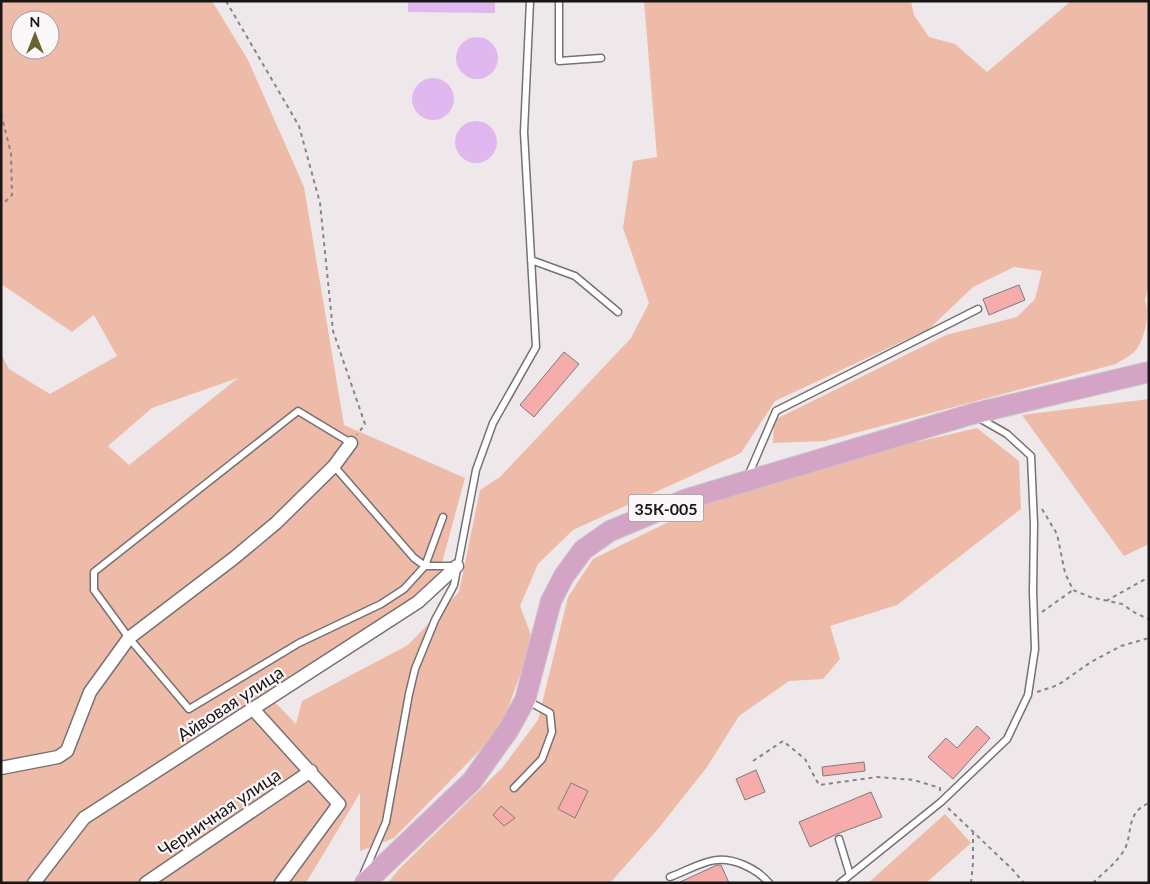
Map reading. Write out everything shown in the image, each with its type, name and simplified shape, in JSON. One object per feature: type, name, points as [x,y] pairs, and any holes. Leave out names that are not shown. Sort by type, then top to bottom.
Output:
[{"type":"main road","name":"35К-005","points":[[365,883],[472,781],[509,729],[525,700],[551,601],[564,576],[583,550],[610,531],[687,499],[972,414],[1149,372]]},
{"type":"street","points":[[1,768],[58,757],[67,750],[90,692],[129,638],[276,523],[334,466],[352,443]]},
{"type":"street","name":"Айвовая улица","points":[[34,883],[84,818],[418,602],[457,566]]},
{"type":"street","points":[[253,709],[339,804],[281,883]]},
{"type":"street","name":"Черничная улица","points":[[146,883],[310,771]]},
{"type":"lane","points":[[358,883],[370,863],[386,822],[415,669],[434,620],[454,586],[476,470],[493,423],[536,347],[524,132],[530,1]]},
{"type":"lane","points":[[559,1],[559,61],[601,58]]},
{"type":"lane","points":[[531,260],[574,276],[618,312]]},
{"type":"lane","points":[[746,481],[776,411],[978,309]]},
{"type":"lane","points":[[352,443],[298,411],[94,572],[94,590],[129,638],[189,709],[299,643],[380,604],[404,589],[425,566],[443,517]]},
{"type":"lane","points":[[840,883],[941,802],[1007,738],[1028,695],[1035,649],[1031,456],[1007,434],[972,414]]},
{"type":"lane","points":[[334,466],[414,558],[425,566],[457,566]]},
{"type":"lane","points":[[514,788],[542,759],[552,732],[550,713],[525,700]]},
{"type":"lane","points":[[839,839],[850,875]]},
{"type":"lane","points":[[670,877],[716,858],[731,859],[759,872],[769,883]]},
{"type":"path","points":[[226,1],[299,126],[320,203],[333,331],[365,424],[352,443]]},
{"type":"path","points":[[1,114],[11,154],[12,178],[12,195],[1,206]]},
{"type":"path","points":[[1033,494],[1058,534],[1065,573],[1073,590],[1090,598],[1122,604],[1136,614],[1149,619]]},
{"type":"path","points":[[1106,601],[1149,576]]},
{"type":"path","points":[[1034,618],[1073,590]]},
{"type":"path","points":[[1028,695],[1058,685],[1091,662],[1121,646],[1149,638]]},
{"type":"path","points":[[753,761],[783,741],[804,759],[819,785],[877,777],[914,780],[940,788],[941,802],[1024,883]]},
{"type":"path","points":[[1093,883],[1125,850],[1131,822],[1141,806],[1149,803]]},
{"type":"path","points":[[971,883],[973,832]]},
{"type":"shaded area","points":[[1,1],[212,1],[248,60],[304,187],[344,425],[465,478],[436,585],[268,695],[296,724],[302,701],[408,645],[459,592],[480,490],[500,477],[631,338],[649,303],[623,228],[633,161],[657,157],[644,1],[911,1],[914,15],[929,37],[955,44],[987,72],[1071,1],[1149,1],[1149,283],[1145,301],[1147,312],[1146,326],[1139,346],[1135,351],[1116,364],[825,441],[773,443],[774,420],[946,335],[1017,317],[1035,299],[1042,271],[1014,267],[973,287],[929,329],[775,401],[741,453],[573,530],[538,564],[520,606],[531,635],[528,653],[500,730],[394,838],[360,851],[360,793],[306,883],[1,883],[1,354],[9,369],[50,394],[117,356],[94,315],[72,332],[1,284]],"holes":[[[238,378],[129,465],[108,446],[152,408]]]},
{"type":"shaded area","points":[[408,1],[495,1],[495,13],[408,12]]},
{"type":"shaded area","points":[[477,37],[492,43],[498,58],[492,73],[477,79],[462,73],[456,58],[462,43]]},
{"type":"shaded area","points":[[433,78],[448,84],[454,99],[448,114],[433,120],[418,114],[412,99],[418,84]]},
{"type":"shaded area","points":[[476,121],[491,127],[497,142],[491,157],[476,163],[461,157],[455,142],[461,127]]},
{"type":"shaded area","points":[[1149,399],[1149,544],[1124,556],[1022,415]]},
{"type":"shaded area","points":[[977,428],[1019,461],[1021,509],[897,605],[830,626],[840,659],[823,679],[789,681],[739,716],[707,767],[658,829],[610,883],[388,883],[399,869],[502,768],[538,720],[568,597],[593,559],[703,505],[873,452]]},
{"type":"shaded area","points":[[945,814],[971,843],[926,883],[868,883]]},
{"type":"building","points":[[1019,285],[1025,300],[989,315],[983,299]]},
{"type":"building","points":[[564,352],[579,364],[534,417],[520,405]]},
{"type":"building","points":[[977,726],[990,738],[953,779],[928,757],[946,738],[957,748]]},
{"type":"building","points":[[864,762],[865,771],[823,776],[822,767]]},
{"type":"building","points":[[756,770],[765,792],[745,800],[736,779]]},
{"type":"building","points":[[571,783],[588,791],[575,818],[558,809]]},
{"type":"building","points":[[871,792],[882,817],[837,834],[810,847],[799,822]]},
{"type":"building","points":[[501,806],[515,818],[504,826],[493,815]]},
{"type":"building","points":[[717,865],[721,865],[729,883],[678,883]]}]
